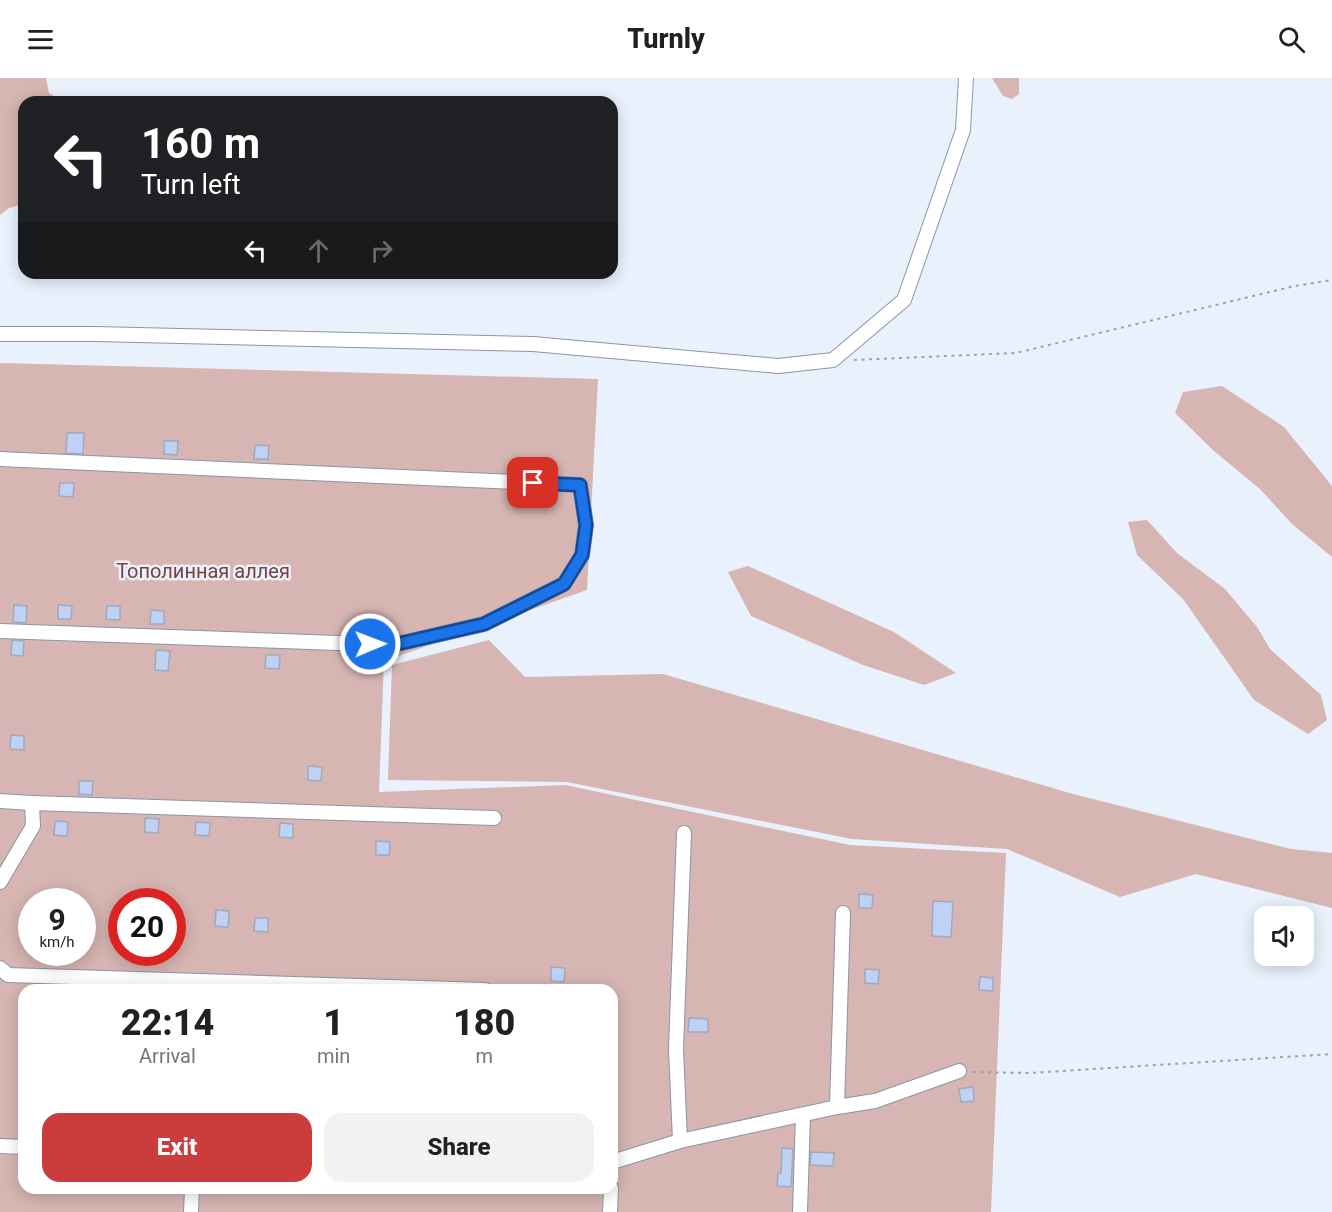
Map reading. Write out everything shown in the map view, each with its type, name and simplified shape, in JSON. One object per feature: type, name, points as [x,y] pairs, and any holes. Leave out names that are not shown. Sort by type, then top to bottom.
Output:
[{"type":"lane","points":[[0,334],[533,344],[778,366],[833,360],[904,300],[963,130],[966,78]]},
{"type":"lane","points":[[0,459],[580,485],[586,525],[582,555],[564,584],[484,624],[393,645],[0,631]]},
{"type":"lane","points":[[0,801],[494,818]]},
{"type":"lane","points":[[0,882],[33,826],[32,803]]},
{"type":"lane","points":[[680,1141],[676,1049],[684,832]]},
{"type":"lane","points":[[837,1107],[843,913]]},
{"type":"lane","points":[[0,968],[8,975],[294,984]]},
{"type":"lane","points":[[618,1160],[680,1141],[875,1101],[958,1071]]},
{"type":"lane","points":[[800,1212],[803,1115]]},
{"type":"lane","points":[[0,1146],[18,1147]]},
{"type":"lane","points":[[191,1212],[192,1194]]},
{"type":"lane","points":[[610,1212],[611,1194]]},
{"type":"path","points":[[833,360],[1016,353],[1295,286],[1332,280]]},
{"type":"path","points":[[958,1071],[1030,1073],[1332,1054]]},
{"type":"green space","points":[[0,78],[46,78],[49,93],[54,96],[18,96],[18,206],[9,208],[0,215]]},
{"type":"green space","points":[[992,78],[1019,78],[1019,94],[1012,99],[1003,96]]},
{"type":"green space","name":"Тополинная аллея","points":[[0,363],[598,379],[587,590],[384,661],[379,792],[565,785],[850,845],[1006,853],[991,1212],[0,1212]]},
{"type":"green space","points":[[1222,386],[1284,427],[1332,486],[1332,557],[1292,524],[1260,489],[1214,451],[1175,413],[1183,392]]},
{"type":"green space","points":[[1147,520],[1177,553],[1225,589],[1257,627],[1270,649],[1321,695],[1327,720],[1308,734],[1254,700],[1183,599],[1137,555],[1128,522]]},
{"type":"green space","points":[[748,566],[894,632],[956,673],[924,685],[863,665],[751,616],[728,572]]},
{"type":"green space","points":[[489,640],[525,677],[663,674],[1073,794],[1291,849],[1332,853],[1332,908],[1196,874],[1120,897],[1007,849],[852,839],[567,782],[388,780],[392,665]]},
{"type":"building","points":[[67,433],[84,433],[83,454],[66,453]]},
{"type":"building","points":[[164,441],[178,441],[177,455],[164,454]]},
{"type":"building","points":[[255,445],[269,446],[268,459],[254,459]]},
{"type":"building","points":[[60,483],[74,483],[73,497],[59,496]]},
{"type":"building","points":[[14,605],[27,606],[26,623],[13,622]]},
{"type":"building","points":[[58,605],[72,606],[71,619],[58,619]]},
{"type":"building","points":[[107,606],[120,606],[120,620],[106,619]]},
{"type":"building","points":[[151,610],[164,611],[164,624],[150,624]]},
{"type":"building","points":[[12,640],[24,641],[23,656],[11,655]]},
{"type":"building","points":[[156,650],[170,651],[168,671],[155,670]]},
{"type":"building","points":[[266,655],[280,655],[279,669],[265,668]]},
{"type":"building","points":[[11,735],[24,736],[24,750],[10,749]]},
{"type":"building","points":[[308,766],[322,767],[321,781],[308,780]]},
{"type":"building","points":[[79,781],[93,781],[92,795],[79,794]]},
{"type":"building","points":[[145,818],[159,819],[158,833],[145,832]]},
{"type":"building","points":[[55,821],[68,822],[67,836],[54,835]]},
{"type":"building","points":[[196,822],[210,823],[209,836],[195,835]]},
{"type":"building","points":[[280,823],[293,824],[293,838],[279,837]]},
{"type":"building","points":[[376,841],[390,842],[389,855],[376,855]]},
{"type":"building","points":[[859,894],[873,895],[872,908],[859,908]]},
{"type":"building","points":[[933,901],[953,902],[951,937],[932,936]]},
{"type":"building","points":[[216,910],[229,911],[228,927],[215,926]]},
{"type":"building","points":[[255,918],[268,918],[268,932],[254,931]]},
{"type":"building","points":[[551,967],[565,968],[564,982],[551,981]]},
{"type":"building","points":[[865,969],[879,970],[878,984],[865,983]]},
{"type":"building","points":[[980,977],[993,978],[993,991],[979,990]]},
{"type":"building","points":[[689,1018],[708,1019],[708,1032],[688,1032]]},
{"type":"building","points":[[973,1087],[974,1101],[961,1102],[959,1089]]},
{"type":"building","points":[[782,1148],[793,1149],[791,1187],[777,1186],[778,1173],[781,1173]]},
{"type":"building","points":[[811,1152],[834,1153],[833,1166],[810,1165]]},
{"type":"route","points":[[370,644],[393,645],[484,624],[564,584],[582,555],[586,525],[580,485],[533,483]]}]
